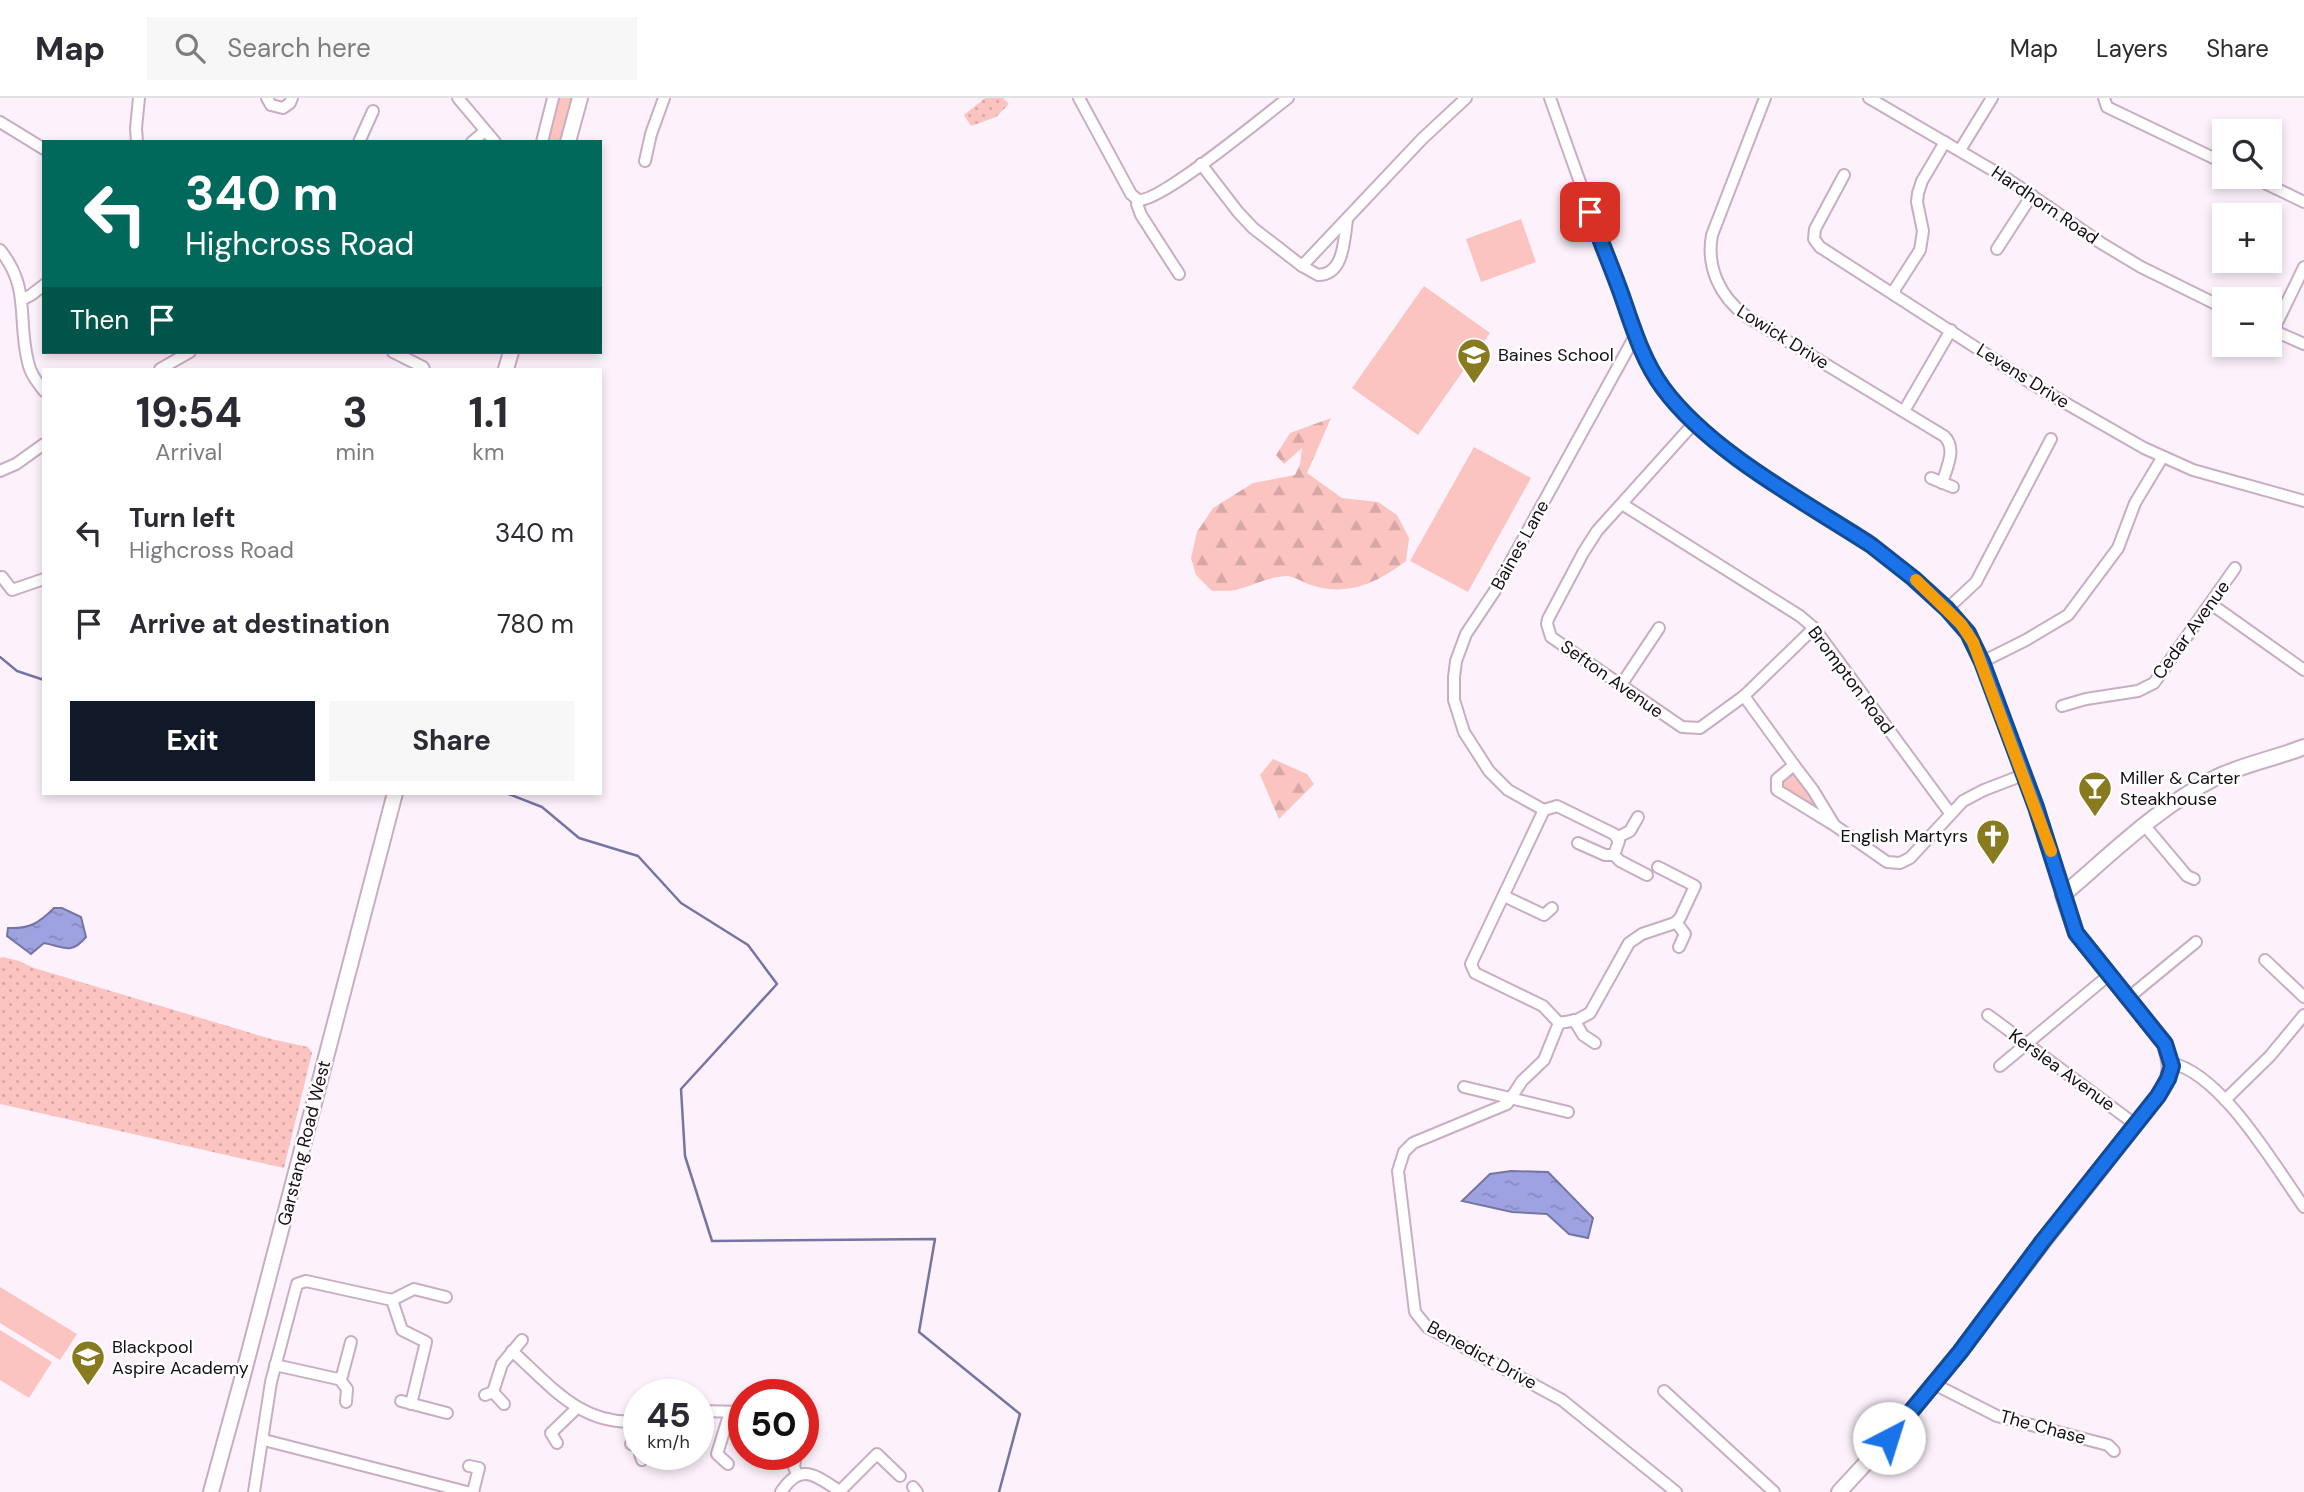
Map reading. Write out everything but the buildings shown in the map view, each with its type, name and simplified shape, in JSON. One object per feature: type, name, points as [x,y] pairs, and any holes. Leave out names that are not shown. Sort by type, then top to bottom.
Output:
[{"type":"main road","points":[[569,140],[580,98]]},
{"type":"main road","points":[[1839,1492],[1934,1384],[2042,1242],[2136,1125],[2168,1079],[2171,1063],[2165,1044],[2076,933],[2063,895],[2145,826],[2214,779],[2304,747]]},
{"type":"main road","name":"Garstang Road West","points":[[211,1492],[243,1379],[394,795]]},
{"type":"street","points":[[137,140],[139,98]]},
{"type":"street","points":[[267,98],[271,105],[278,108],[288,106],[292,98]]},
{"type":"street","points":[[458,98],[493,140]]},
{"type":"street","points":[[543,140],[554,98]]},
{"type":"street","points":[[645,161],[664,98]]},
{"type":"street","points":[[1081,99],[1131,194],[1142,201],[1157,195],[1288,98]]},
{"type":"street","points":[[1302,266],[1437,124],[1466,98]]},
{"type":"street","points":[[1550,98],[1635,336],[1664,389],[1695,422],[1750,468],[1871,545],[1913,578],[1947,609],[1968,633],[1982,662],[2054,860],[2063,895]]},
{"type":"street","name":"Lowick Drive","points":[[1765,98],[1712,235],[1711,263],[1721,290],[1729,303],[1746,316],[1950,441],[1952,449],[1942,483]]},
{"type":"street","name":"Hardhorn Road","points":[[1869,98],[1960,150],[2148,271],[2212,302]]},
{"type":"street","points":[[1960,150],[1992,98]]},
{"type":"street","points":[[2103,106],[2212,157]]},
{"type":"street","points":[[360,140],[373,111]]},
{"type":"street","points":[[0,122],[42,148]]},
{"type":"street","points":[[474,140],[485,131]]},
{"type":"street","points":[[1895,295],[1895,289],[1920,250],[1923,237],[1918,193],[1945,142]]},
{"type":"street","points":[[1200,164],[1245,219],[1302,266],[1318,275],[1330,273],[1336,267],[1348,218]]},
{"type":"street","name":"Levens Drive","points":[[1851,192],[1842,181],[1815,229],[1814,239],[1820,247],[2034,385],[2162,458],[2209,475],[2304,500]]},
{"type":"street","points":[[2277,189],[2304,202]]},
{"type":"street","points":[[1997,249],[2032,195]]},
{"type":"street","points":[[1138,200],[1141,215],[1179,274]]},
{"type":"street","points":[[0,250],[16,273],[27,360],[33,376],[42,388]]},
{"type":"street","points":[[2282,309],[2304,267]]},
{"type":"street","points":[[21,300],[42,287]]},
{"type":"street","points":[[1904,411],[1951,330]]},
{"type":"street","points":[[2282,335],[2304,344]]},
{"type":"street","name":"Baines Lane","points":[[1544,810],[1508,790],[1486,766],[1462,727],[1454,700],[1454,677],[1466,634],[1494,592],[1635,336]]},
{"type":"street","points":[[162,368],[186,354]]},
{"type":"street","points":[[398,354],[425,364]]},
{"type":"street","name":"Sefton Avenue","points":[[1695,422],[1589,542],[1547,624],[1551,637],[1687,729],[1700,728],[1744,696],[1814,628]]},
{"type":"street","points":[[1947,609],[1976,582],[2051,439]]},
{"type":"street","points":[[0,471],[16,464],[42,445]]},
{"type":"street","points":[[1982,662],[2068,615],[2119,548],[2135,503],[2162,458]]},
{"type":"street","name":"Brompton Road","points":[[1622,504],[1791,610],[1814,628],[1950,813]]},
{"type":"street","name":"Cedar Avenue","points":[[2062,706],[2086,699],[2138,691],[2150,686],[2235,568]]},
{"type":"street","points":[[2,577],[11,594],[42,580]]},
{"type":"street","points":[[2211,604],[2304,670]]},
{"type":"street","points":[[1621,685],[1659,628]]},
{"type":"street","points":[[1744,696],[1827,811],[1834,825]]},
{"type":"street","points":[[1794,765],[1777,779],[1777,790],[1887,862],[1900,863],[1910,858],[1963,801],[1976,793],[2023,775]]},
{"type":"street","points":[[1477,775],[1486,766]]},
{"type":"street","points":[[1618,837],[1557,806],[1544,810],[1471,960],[1475,972],[1547,1008],[1559,1023],[1574,1020],[1590,1013],[1629,943],[1642,934],[1676,922],[1695,886]]},
{"type":"street","points":[[1618,837],[1630,831],[1638,817]]},
{"type":"street","points":[[2145,826],[2187,876],[2194,879]]},
{"type":"street","points":[[1614,855],[1619,845],[1618,837]]},
{"type":"street","points":[[1578,843],[1605,855],[1614,855],[1620,862],[1647,875]]},
{"type":"street","points":[[1658,867],[1707,892]]},
{"type":"street","points":[[1504,896],[1546,917]]},
{"type":"street","points":[[1676,922],[1685,934],[1679,947]]},
{"type":"street","points":[[2128,998],[2196,942]]},
{"type":"street","points":[[2265,960],[2304,997]]},
{"type":"street","points":[[2000,1066],[2109,975]]},
{"type":"street","name":"Kerslea Avenue","points":[[1988,1015],[2136,1125]]},
{"type":"street","points":[[2225,1100],[2270,1056],[2304,1015]]},
{"type":"street","points":[[1574,1020],[1583,1035],[1595,1043]]},
{"type":"street","name":"Benedict Drive","points":[[1559,1023],[1544,1060],[1501,1108],[1413,1143],[1404,1152],[1398,1171],[1415,1312],[1427,1327],[1562,1400],[1676,1492]]},
{"type":"street","points":[[2171,1063],[2195,1072],[2225,1100],[2304,1207]]},
{"type":"street","points":[[1464,1087],[1568,1112]]},
{"type":"street","points":[[254,1492],[275,1365],[297,1284],[306,1281],[392,1300],[414,1289],[446,1297]]},
{"type":"street","points":[[392,1300],[402,1330],[426,1342],[406,1402],[447,1413]]},
{"type":"street","points":[[504,1404],[489,1393],[502,1364],[522,1340]]},
{"type":"street","points":[[339,1378],[342,1376],[351,1342]]},
{"type":"street","points":[[512,1351],[577,1408],[608,1420],[623,1420]]},
{"type":"street","points":[[275,1365],[339,1378],[347,1389],[346,1402]]},
{"type":"street","name":"The Chase","points":[[1934,1384],[1997,1416],[2108,1445],[2114,1451]]},
{"type":"street","points":[[1664,1391],[1774,1492]]},
{"type":"street","points":[[538,1431],[554,1438],[577,1408]]},
{"type":"street","points":[[728,1417],[713,1455],[728,1464]]},
{"type":"street","points":[[264,1440],[425,1486],[467,1492]]},
{"type":"street","points":[[781,1492],[797,1474],[812,1475],[841,1492],[877,1454],[900,1476]]},
{"type":"street","points":[[469,1466],[479,1468],[473,1492]]},
{"type":"street","points":[[795,1470],[797,1474]]},
{"type":"green space","points":[[557,98],[572,98],[561,140],[546,140]]},
{"type":"green space","points":[[985,98],[1003,98],[1009,104],[996,117],[971,126],[964,115]]},
{"type":"green space","points":[[1521,219],[1536,262],[1481,282],[1466,239]]},
{"type":"green space","points":[[1424,286],[1490,333],[1418,435],[1352,388]]},
{"type":"green space","points":[[1331,418],[1307,473],[1342,498],[1378,502],[1397,515],[1409,538],[1406,561],[1384,576],[1349,588],[1324,588],[1286,576],[1236,590],[1212,591],[1196,575],[1191,558],[1197,532],[1213,508],[1253,483],[1295,475],[1302,448],[1284,464],[1276,455],[1290,433]]},
{"type":"green space","points":[[1474,447],[1531,478],[1468,592],[1410,561]]},
{"type":"green space","points":[[1273,759],[1307,774],[1314,784],[1279,819],[1260,775]]},
{"type":"green space","points":[[1794,765],[1834,825],[1777,790],[1777,779]]},
{"type":"green space","points":[[0,958],[271,1039],[308,1047],[312,1053],[284,1168],[0,1104]]},
{"type":"green space","points":[[0,1287],[77,1334],[60,1360],[0,1323]]},
{"type":"green space","points":[[0,1330],[52,1362],[29,1398],[0,1380]]},
{"type":"water","points":[[54,908],[62,908],[81,917],[86,937],[81,943],[67,948],[44,943],[31,954],[7,936],[8,928],[34,924]]},
{"type":"water","points":[[1511,1171],[1548,1172],[1593,1218],[1588,1238],[1569,1234],[1547,1214],[1512,1212],[1462,1201],[1490,1174]]},
{"type":"waterway","points":[[0,657],[17,671],[42,679]]},
{"type":"waterway","points":[[511,795],[542,807],[579,838],[638,856],[681,903],[748,945],[777,984],[681,1089],[685,1156],[712,1241],[935,1239],[919,1332],[1020,1414],[999,1492]]},
{"type":"slow traffic","points":[[1916,580],[1961,624],[1973,642],[2051,851]]},
{"type":"place","name":"Baines School","points":[[1474,385]]},
{"type":"place","name":"Miller & Carter Steakhouse","points":[[2095,818]]},
{"type":"place","name":"English Martyrs","points":[[1993,866]]},
{"type":"place","name":"Blackpool Aspire Academy","points":[[88,1387]]},
{"type":"route","points":[[1590,212],[1637,340],[1652,370],[1672,398],[1695,422],[1750,468],[1887,557],[1947,609],[1968,633],[1982,662],[2036,807],[2076,933],[2165,1044],[2172,1066],[2165,1086],[2147,1110],[2042,1242],[1960,1352],[1889,1438]]}]
